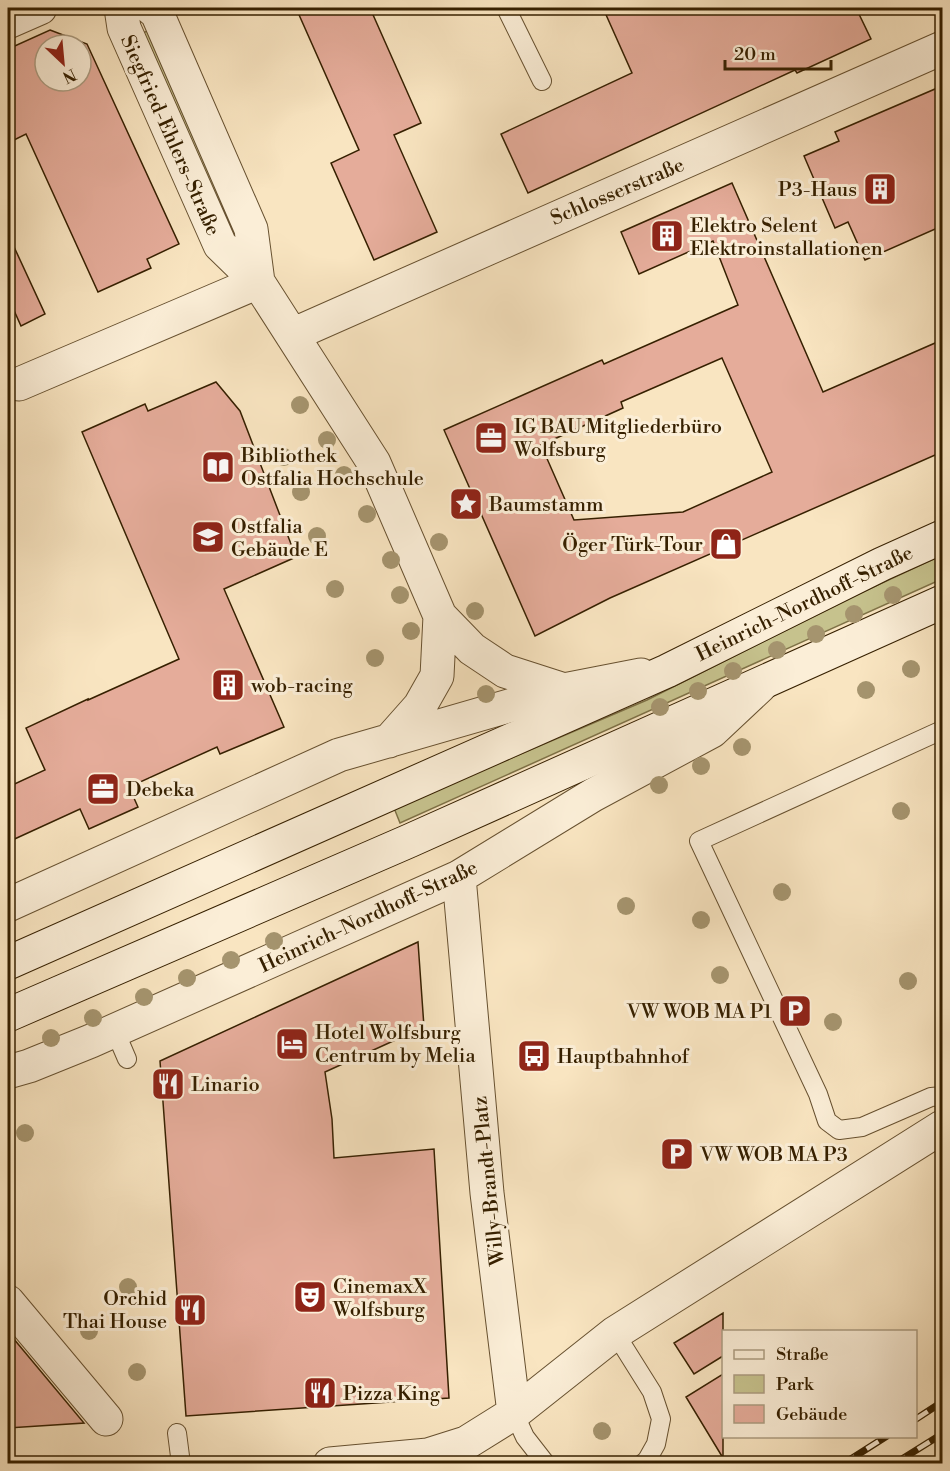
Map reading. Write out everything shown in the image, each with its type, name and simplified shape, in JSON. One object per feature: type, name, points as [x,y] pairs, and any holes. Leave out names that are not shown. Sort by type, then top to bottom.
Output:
[{"type":"street","points":[[8,22],[40,8]]},
{"type":"street","name":"Siegfried-Ehlers-Straße","points":[[121,8],[124,28],[220,245],[258,282],[374,463],[440,616],[472,649],[506,671],[564,690]]},
{"type":"street","name":"Siegfried-Ehlers-Straße","points":[[151,8],[157,13],[251,229],[258,282]]},
{"type":"street","name":"Schlosserstraße","points":[[292,335],[942,48]]},
{"type":"street","points":[[19,384],[258,282]]},
{"type":"street","name":"Heinrich-Nordhoff-Straße","points":[[8,963],[667,671],[882,564],[942,537]]},
{"type":"street","name":"Heinrich-Nordhoff-Straße","points":[[8,1015],[398,846],[942,602]]},
{"type":"street","name":"Siegfried-Ehlers-Straße","points":[[389,741],[420,706],[436,676],[440,616]]},
{"type":"street","name":"Heinrich-Nordhoff-Straße","points":[[8,905],[339,755],[564,690],[667,671]]},
{"type":"street","name":"Heinrich-Nordhoff-Straße","points":[[8,1072],[121,1045],[459,877],[593,795],[712,731],[766,681]]},
{"type":"street","name":"Willy-Brandt-Platz","points":[[459,877],[487,1193],[514,1413]]},
{"type":"street","points":[[330,1464],[428,1455],[466,1443],[514,1413],[615,1333],[942,1127]]},
{"type":"street","points":[[8,1302],[106,1419]]},
{"type":"lane","points":[[506,8],[542,81]]},
{"type":"lane","points":[[942,730],[699,840],[818,1094],[827,1120],[839,1130],[862,1127],[931,1096],[942,1096]]},
{"type":"lane","points":[[615,1333],[652,1392],[661,1419],[656,1443],[647,1460],[642,1464]]},
{"type":"lane","points":[[514,1413],[525,1437],[546,1464]]},
{"type":"lane","points":[[177,1433],[181,1464]]},
{"type":"green space","points":[[152,29],[241,231],[233,240],[138,35]]},
{"type":"green space","points":[[942,555],[942,579],[400,823],[394,808],[647,700],[852,597]]},
{"type":"building","points":[[296,8],[370,8],[421,123],[394,135],[437,232],[374,260],[331,163],[359,150]]},
{"type":"building","points":[[603,8],[856,8],[871,39],[797,73],[795,70],[528,193],[501,134],[632,73]]},
{"type":"building","points":[[33,38],[33,93],[93,93],[93,57],[179,244],[147,259],[151,268],[98,292],[26,134],[8,143],[8,49]]},
{"type":"building","name":"P3-Haus","points":[[942,86],[942,226],[865,260],[848,222],[835,228],[804,156],[839,141],[835,132]]},
{"type":"building","points":[[732,183],[823,392],[942,340],[942,452],[610,598],[535,636],[444,430],[602,360],[604,364],[738,305],[713,241],[639,274],[621,232]],"holes":[[[722,358],[772,472],[683,512],[574,520],[541,445],[623,408],[621,402]]]},
{"type":"building","points":[[9,236],[45,314],[21,326],[8,297]]},
{"type":"building","points":[[216,382],[240,411],[296,557],[224,589],[284,727],[220,754],[217,747],[129,787],[138,807],[89,829],[80,809],[8,842],[8,787],[45,770],[26,728],[179,659],[82,432],[145,404],[148,411]]},
{"type":"building","name":"CinemaxX Wolfsburg","points":[[418,942],[424,1027],[325,1072],[332,1119],[334,1158],[434,1149],[449,1398],[186,1416],[160,1061]]},
{"type":"building","points":[[723,1313],[722,1357],[694,1374],[674,1343]]},
{"type":"building","points":[[8,1332],[84,1423],[8,1428]]},
{"type":"building","points":[[722,1375],[723,1458],[686,1397]]},
{"type":"railway","points":[[917,1418],[942,1402]]},
{"type":"railway","points":[[894,1464],[942,1434]]},
{"type":"railway","points":[[843,1464],[884,1438]]},
{"type":"place","name":"P3-Haus","points":[[880,189]]},
{"type":"place","name":"Elektro Selent Elektroinstallationen","points":[[667,236]]},
{"type":"place","name":"IG BAU Mitgliederbüro Wolfsburg","points":[[491,438]]},
{"type":"place","name":"Bibliothek Ostfalia Hochschule","points":[[218,467]]},
{"type":"place","name":"Baumstamm","points":[[466,504]]},
{"type":"place","name":"Ostfalia Gebäude E","points":[[208,537]]},
{"type":"place","name":"Öger Türk-Tour","points":[[726,544]]},
{"type":"place","name":"wob-racing","points":[[228,685]]},
{"type":"place","name":"Debeka","points":[[103,789]]},
{"type":"place","name":"VW WOB MA P1","points":[[795,1011]]},
{"type":"place","name":"Hotel Wolfsburg Centrum by Melia","points":[[292,1044]]},
{"type":"place","name":"Hauptbahnhof","points":[[534,1056]]},
{"type":"place","name":"Linario","points":[[168,1084]]},
{"type":"place","name":"VW WOB MA P3","points":[[677,1154]]},
{"type":"place","name":"CinemaxX Wolfsburg","points":[[310,1297]]},
{"type":"place","name":"Orchid Thai House","points":[[190,1310]]},
{"type":"place","name":"Pizza King","points":[[320,1393]]}]
